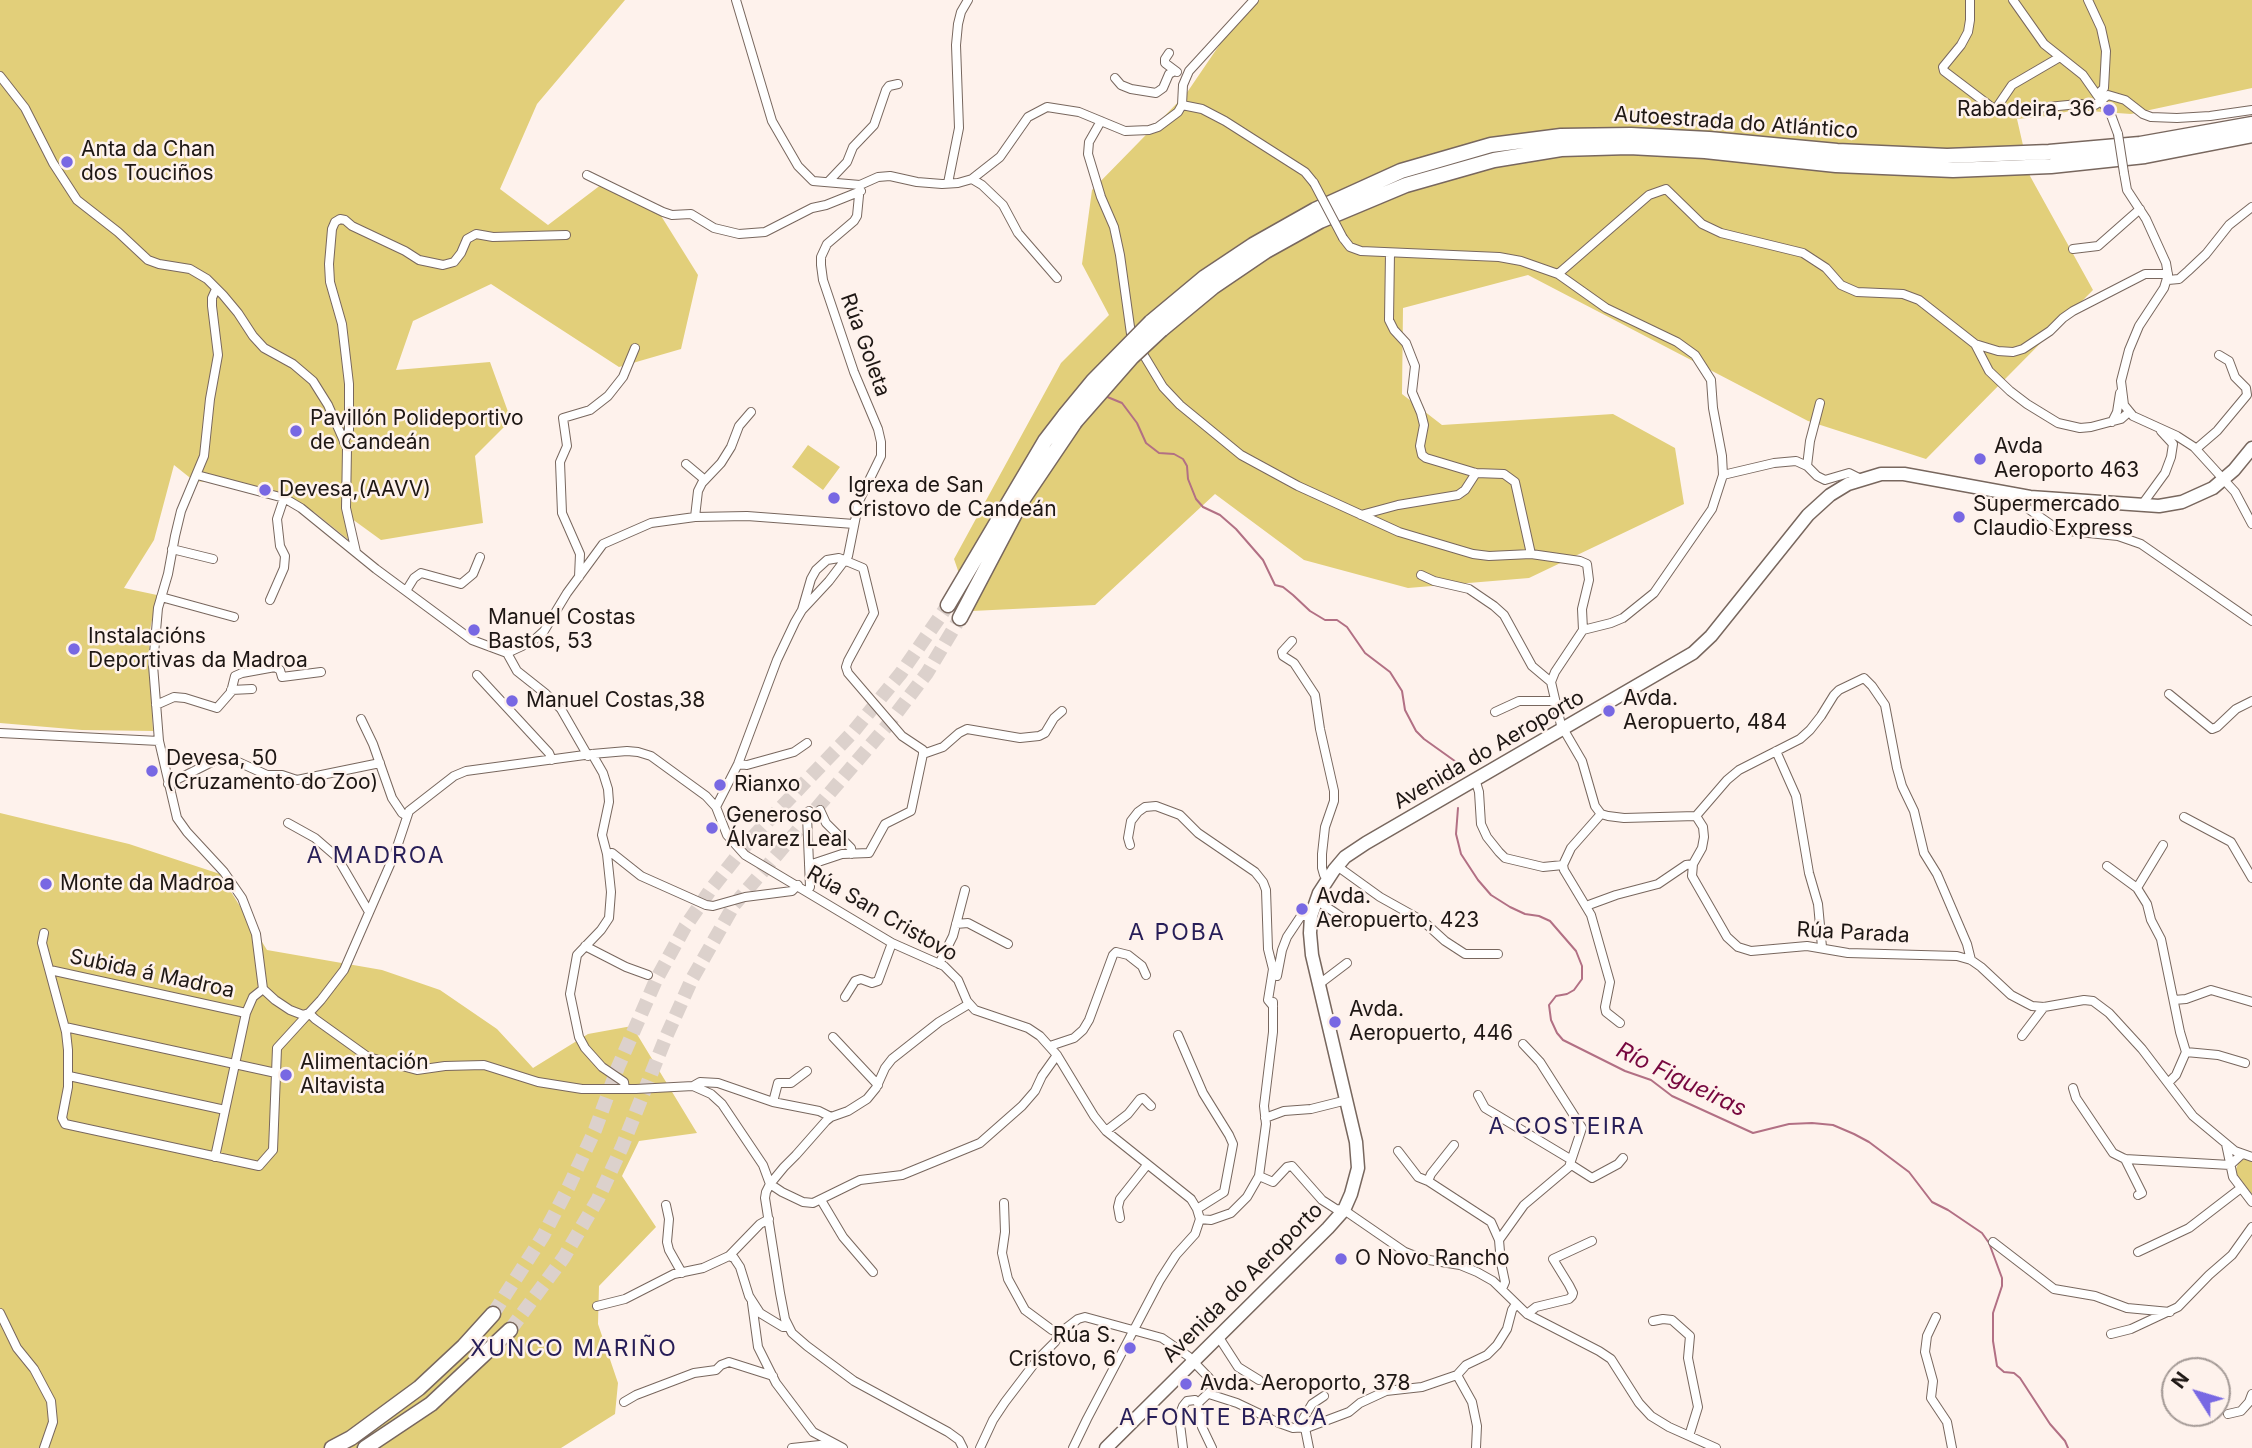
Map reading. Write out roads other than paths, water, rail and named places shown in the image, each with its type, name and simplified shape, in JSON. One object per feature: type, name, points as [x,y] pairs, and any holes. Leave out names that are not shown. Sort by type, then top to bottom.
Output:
[{"type":"highway","name":"Autoestrada do Atlántico","points":[[960,618],[1021,502],[1093,381],[1215,271],[1253,245],[1315,210],[1401,170],[1492,145],[1561,136],[1631,135],[1709,139],[1837,151],[1947,156],[2049,152],[2140,144],[2252,124]]},
{"type":"highway","name":"Autoestrada do Atlántico","points":[[1156,326],[1266,251],[1320,221],[1406,185],[1494,160],[1561,149],[1629,147],[1705,151],[1836,165],[1953,170],[2050,166],[2132,158],[2252,135]]},
{"type":"highway","name":"Autoestrada do Atlántico","points":[[948,605],[1045,441],[1070,419]]},
{"type":"highway","points":[[332,1448],[351,1438],[419,1388],[464,1346],[493,1314]]},
{"type":"highway","points":[[365,1448],[431,1404],[510,1330]]},
{"type":"main road","name":"Avenida do Aeroporto","points":[[1107,1448],[1328,1228],[1343,1210],[1356,1179],[1359,1163],[1310,944],[1311,916],[1316,900],[1337,866],[1366,843],[1699,649],[1816,508],[1840,489],[1861,479],[1881,474],[1904,474],[2017,496],[2159,506],[2182,502],[2213,488],[2225,479],[2252,448]]},
{"type":"street","points":[[736,0],[772,121],[798,166],[813,181],[860,188]]},
{"type":"street","points":[[948,183],[958,128],[958,24],[968,0]]},
{"type":"street","points":[[587,175],[663,212],[673,215],[691,214],[714,228],[739,234],[765,232],[812,208],[826,205],[878,177],[890,176],[926,183],[948,183],[972,178],[1000,158],[1021,125],[1040,109],[1071,109],[1125,131],[1149,130],[1172,119],[1182,105],[1182,85],[1186,75],[1254,0]]},
{"type":"street","points":[[1970,0],[1968,32],[1943,67],[1944,71],[1998,112],[2078,104],[2095,105],[2104,88],[2106,51],[2101,28],[2088,0]]},
{"type":"street","points":[[2013,0],[2041,40],[2084,75],[2115,121],[2127,190],[2140,209],[2166,263],[2168,277],[2135,334],[2123,366],[2117,412],[2112,422]]},
{"type":"street","points":[[1169,53],[1164,59],[1165,63],[1186,75]]},
{"type":"street","points":[[1995,110],[2012,85],[2060,57]]},
{"type":"street","points":[[1115,78],[1121,85],[1131,89],[1156,93],[1163,88],[1169,74],[1175,71]]},
{"type":"street","points":[[0,76],[25,108],[53,163],[77,200],[148,260],[197,272],[238,313],[264,348],[293,364],[313,381],[328,405],[344,442],[347,457],[346,508],[356,552]]},
{"type":"street","points":[[828,182],[847,162],[853,147],[874,125],[886,90],[889,86],[898,84]]},
{"type":"street","points":[[2099,98],[2117,96],[2151,117],[2210,116],[2252,110]]},
{"type":"street","points":[[1182,105],[1202,109],[1225,121],[1305,172],[1350,247],[1361,251],[1499,257],[1521,261],[1558,274],[1606,308],[1677,342],[1695,355],[1711,380],[1722,456],[1723,475],[1719,494],[1712,509],[1654,593],[1623,618],[1583,629]]},
{"type":"street","points":[[1101,121],[1089,142],[1088,153],[1116,236],[1131,334],[1151,370],[1180,405],[1241,454],[1298,486],[1399,532],[1473,554],[1531,554],[1587,564],[1589,579],[1582,609],[1583,629],[1551,682],[1564,729],[1583,761],[1595,806],[1601,814],[1608,817],[1696,816],[1739,770],[1800,739],[1810,730],[1839,690],[1864,678],[1885,705],[1897,768],[1914,811],[1924,853],[1937,874],[1967,944],[1971,960],[2011,995],[2032,1006],[2044,1007],[2084,1000],[2102,1006],[2142,1049],[2193,1116],[2235,1151],[2252,1157]]},
{"type":"street","points":[[972,178],[1003,205],[1018,233],[1056,278]]},
{"type":"street","name":"Rúa Goleta","points":[[854,524],[862,492],[881,456],[881,442],[850,363],[823,280],[821,265],[827,244],[857,216],[860,188]]},
{"type":"street","points":[[1558,274],[1648,195],[1666,189],[1702,224],[1721,233],[1802,253],[1826,268],[1841,285],[1857,292],[1903,294],[1919,300],[1975,344],[1998,351],[2013,352],[2023,349],[2050,331],[2063,318],[2085,305],[2145,275],[2179,279],[2206,254],[2229,225],[2252,207]]},
{"type":"street","points":[[2073,249],[2098,246],[2140,209]]},
{"type":"street","points":[[344,442],[349,430],[349,384],[342,324],[330,282],[329,264],[335,222],[345,220],[419,260],[443,265],[454,262],[467,239],[476,234],[493,237],[566,235]]},
{"type":"street","points":[[1390,253],[1389,320],[1406,343],[1415,366],[1412,392],[1424,425],[1420,446],[1422,455],[1476,473],[1504,474],[1515,482],[1531,554]]},
{"type":"street","name":"Subida á Madroa","points":[[216,289],[212,306],[218,355],[204,456],[181,511],[158,608],[153,665],[159,741],[177,818],[224,872],[249,912],[256,934],[263,989],[297,1014],[309,1013]]},
{"type":"street","points":[[1975,344],[1989,371],[2010,391],[2058,423],[2080,428],[2112,422],[2129,412]]},
{"type":"street","points":[[579,577],[580,554],[576,539],[562,513],[560,462],[567,446],[563,418],[590,410],[608,396],[623,377],[635,348]]},
{"type":"street","points":[[2196,449],[2217,431],[2247,395],[2246,388],[2235,377],[2229,361],[2220,355]]},
{"type":"street","points":[[2121,391],[2124,405],[2129,412],[2178,436],[2196,449],[2235,492],[2252,524]]},
{"type":"street","points":[[1807,466],[1820,403]]},
{"type":"street","points":[[695,517],[698,491],[721,463],[739,426],[751,412]]},
{"type":"street","points":[[2141,506],[2165,473],[2171,457],[2173,444],[2160,428]]},
{"type":"street","points":[[1723,475],[1774,463],[1796,461],[1825,480],[1849,473],[1861,479]]},
{"type":"street","points":[[686,464],[705,480]]},
{"type":"street","points":[[1361,514],[1458,495],[1473,481],[1476,473]]},
{"type":"street","points":[[197,475],[284,498],[302,508],[472,640],[508,653],[517,670],[561,709],[603,773],[609,802],[602,835],[607,854],[611,899],[609,918],[577,955],[570,994],[579,1037],[594,1060],[624,1082],[625,1089]]},
{"type":"street","points":[[2017,496],[2024,506],[2059,530],[2118,536],[2141,544],[2252,621]]},
{"type":"street","points":[[270,600],[284,568],[285,556],[280,546],[277,519],[284,498]]},
{"type":"street","points":[[508,653],[540,635],[599,548],[608,540],[651,523],[695,517],[747,516],[854,524],[850,552],[845,561],[802,610],[777,660],[738,764],[716,807]]},
{"type":"street","points":[[172,549],[213,559]]},
{"type":"street","points":[[406,591],[414,578],[421,573],[461,584],[473,573],[480,557]]},
{"type":"street","points":[[802,610],[805,594],[816,570],[827,560],[839,558],[863,568],[874,613],[846,667],[848,673],[902,736],[923,750],[911,811],[885,824],[869,853],[842,854],[808,865]]},
{"type":"street","points":[[1421,575],[1434,581],[1469,589],[1504,614],[1532,666],[1551,682]]},
{"type":"street","points":[[162,597],[234,617]]},
{"type":"street","points":[[1292,640],[1282,652],[1283,656],[1294,663],[1315,695],[1334,791],[1334,801],[1325,827],[1322,854],[1324,875],[1328,878]]},
{"type":"street","points":[[156,705],[174,697],[217,708],[231,690],[235,676],[242,673],[275,667],[282,677],[321,672]]},
{"type":"street","points":[[477,675],[552,760]]},
{"type":"street","points":[[231,690],[252,689]]},
{"type":"street","points":[[2169,694],[2212,729],[2236,709],[2252,701]]},
{"type":"street","points":[[1494,712],[1519,701],[1555,701]]},
{"type":"street","points":[[923,754],[943,747],[967,729],[1020,738],[1039,736],[1045,733],[1062,711]]},
{"type":"street","points":[[362,719],[392,799],[407,816]]},
{"type":"street","points":[[0,733],[159,741]]},
{"type":"street","points":[[738,764],[747,765],[794,752],[807,743]]},
{"type":"street","name":"Subida á Madroa","points":[[44,933],[42,943],[65,1027],[68,1050],[69,1076],[62,1118],[65,1124],[257,1167],[272,1152],[277,1048],[332,988],[344,970],[395,852],[409,811],[454,776],[466,771],[627,751],[645,753],[688,781],[716,807]]},
{"type":"street","points":[[1776,751],[1796,796],[1809,873],[1818,904],[1822,947]]},
{"type":"street","points":[[168,784],[218,759],[236,761],[267,775],[282,775],[297,780],[380,763]]},
{"type":"street","points":[[1475,779],[1479,792],[1481,824],[1487,837],[1505,858],[1543,867],[1563,865]]},
{"type":"street","points":[[1130,845],[1128,838],[1131,821],[1138,811],[1156,806],[1180,815],[1198,833],[1255,872],[1266,890],[1268,949],[1273,969],[1268,1000],[1273,1006]]},
{"type":"street","name":"Rúa San Cristovo","points":[[716,807],[727,835],[739,851],[892,943],[939,964],[955,976],[969,1004]]},
{"type":"street","points":[[820,810],[826,822],[851,848],[852,854]]},
{"type":"street","points":[[807,891],[810,887],[809,811]]},
{"type":"street","points":[[1601,814],[1578,839],[1563,865],[1591,915],[1610,982],[1606,1012],[1620,1023]]},
{"type":"street","points":[[1586,906],[1658,884],[1686,864],[1693,864],[1702,848],[1704,837],[1703,827],[1696,816]]},
{"type":"street","points":[[2184,817],[2231,842],[2252,878]]},
{"type":"street","points":[[288,823],[315,838],[337,857],[369,912]]},
{"type":"street","points":[[2137,888],[2163,845]]},
{"type":"street","points":[[607,854],[612,853],[649,881],[706,905],[713,906],[745,897],[792,891],[798,885]]},
{"type":"street","name":"Rúa Parada","points":[[1693,864],[1692,876],[1727,937],[1738,947],[1751,951],[1807,946],[1847,953],[1929,954],[1971,960]]},
{"type":"street","points":[[1337,866],[1380,897],[1423,921],[1445,941],[1465,954],[1498,954]]},
{"type":"street","points":[[2107,866],[2137,888],[2147,904],[2161,939],[2186,1052],[2176,1075],[2168,1083]]},
{"type":"street","points":[[939,964],[956,924],[965,890]]},
{"type":"street","points":[[1316,900],[1349,922]]},
{"type":"street","points":[[1200,1219],[1211,1220],[1231,1213],[1247,1197],[1259,1177],[1266,1124],[1273,993],[1284,943],[1301,916],[1311,916]]},
{"type":"street","points":[[956,924],[968,923],[1008,944]]},
{"type":"street","points":[[845,997],[855,981],[861,979],[872,984],[878,981],[892,943]]},
{"type":"street","points":[[585,946],[648,975]]},
{"type":"street","points":[[1050,1046],[1074,1038],[1083,1030],[1096,1005],[1115,953],[1119,951],[1128,955],[1142,966],[1146,975]]},
{"type":"street","points":[[1318,985],[1347,963]]},
{"type":"street","name":"Subida á Madroa","points":[[50,970],[246,1013]]},
{"type":"street","name":"Subida á Madroa","points":[[215,1157],[246,1013],[253,997],[263,989]]},
{"type":"street","points":[[2174,1000],[2186,999],[2211,990],[2252,1002]]},
{"type":"street","points":[[963,1448],[959,1440],[947,1432],[854,1381],[801,1341],[788,1327],[765,1199],[770,1184],[831,1116],[857,1106],[872,1095],[885,1068],[902,1050],[969,1004],[983,1014],[1028,1028],[1050,1046],[1106,1131],[1191,1199],[1200,1219],[1195,1234],[1168,1265],[1073,1448]]},
{"type":"street","points":[[2022,1036],[2044,1007]]},
{"type":"street","points":[[309,1013],[368,1057],[417,1070],[484,1065],[538,1082],[582,1089],[693,1086],[711,1094],[722,1104],[763,1166],[770,1184],[803,1202],[813,1203],[860,1180],[902,1175],[980,1143],[1022,1106],[1035,1091],[1057,1055]]},
{"type":"street","points":[[65,1027],[276,1073]]},
{"type":"street","points":[[1178,1035],[1203,1093],[1233,1144],[1224,1192],[1197,1209]]},
{"type":"street","points":[[833,1037],[877,1085]]},
{"type":"street","points":[[1499,1240],[1519,1210],[1569,1167],[1582,1132],[1581,1124],[1540,1062],[1523,1045]]},
{"type":"street","points":[[2186,1052],[2218,1055],[2245,1063]]},
{"type":"street","points":[[773,1102],[778,1083],[791,1083],[807,1071]]},
{"type":"street","points":[[69,1076],[225,1110]]},
{"type":"street","points":[[693,1086],[700,1082],[718,1083],[773,1102],[831,1116]]},
{"type":"street","points":[[2073,1088],[2081,1107],[2113,1153],[2125,1159],[2230,1165],[2242,1154]]},
{"type":"street","points":[[1478,1095],[1485,1108],[1570,1161],[1592,1178],[1618,1164],[1623,1158]]},
{"type":"street","points":[[1106,1131],[1128,1114],[1140,1099],[1143,1098],[1151,1106]]},
{"type":"street","points":[[1265,1118],[1284,1111],[1311,1109],[1346,1100]]},
{"type":"street","points":[[2226,1144],[2233,1177],[2252,1202]]},
{"type":"street","points":[[1429,1181],[1431,1174],[1454,1145]]},
{"type":"street","points":[[1398,1151],[1418,1177],[1429,1181],[1491,1223],[1499,1240],[1505,1282],[1502,1289]]},
{"type":"street","points":[[2125,1159],[2142,1193],[2138,1195]]},
{"type":"street","points":[[1120,1218],[1120,1199],[1147,1165]]},
{"type":"street","points":[[1259,1177],[1273,1182],[1287,1167],[1292,1166],[1322,1200],[1336,1209],[1343,1210],[1411,1255],[1469,1268],[1493,1281],[1527,1314],[1611,1359],[1639,1403],[1651,1416],[1716,1448]]},
{"type":"street","points":[[2138,1252],[2189,1228],[2241,1188]]},
{"type":"street","points":[[821,1200],[843,1237],[873,1272]]},
{"type":"street","points":[[1004,1203],[1005,1232],[1002,1253],[1008,1279],[1026,1310],[1052,1330],[1061,1332]]},
{"type":"street","points":[[666,1205],[669,1219],[668,1250],[681,1273]]},
{"type":"street","points":[[597,1306],[625,1299],[674,1274],[703,1268],[729,1256],[760,1224],[769,1219]]},
{"type":"street","points":[[2111,1334],[2131,1329],[2178,1307],[2232,1255],[2252,1227]]},
{"type":"street","points":[[1527,1314],[1536,1307],[1572,1296],[1569,1284],[1553,1259],[1592,1241]]},
{"type":"street","points":[[1993,1242],[2054,1289],[2095,1296],[2127,1308],[2170,1312]]},
{"type":"street","points":[[729,1256],[734,1258],[740,1267],[752,1303],[758,1347],[773,1376],[813,1432],[843,1448]]},
{"type":"street","points":[[752,1303],[770,1320],[788,1327]]},
{"type":"street","points":[[1209,1394],[1237,1403],[1279,1423],[1303,1428],[1349,1412],[1360,1403],[1386,1391],[1422,1387],[1457,1375],[1466,1364],[1487,1355],[1497,1345],[1507,1329],[1516,1304]]},
{"type":"street","points":[[0,1313],[17,1348],[33,1369],[51,1401],[53,1422],[44,1448]]},
{"type":"street","points":[[980,1448],[1004,1402],[1037,1360],[1061,1332],[1085,1317],[1162,1338],[1193,1361],[1213,1382],[1214,1388],[1198,1403]]},
{"type":"street","points":[[1936,1317],[1927,1336],[1925,1352],[1933,1381],[1931,1398],[1947,1422],[1952,1448]]},
{"type":"street","points":[[1653,1321],[1672,1320],[1690,1336],[1688,1358],[1698,1407],[1689,1436]]},
{"type":"street","points":[[1218,1336],[1238,1367],[1259,1380]]},
{"type":"street","points":[[624,1402],[694,1373],[716,1370],[729,1362],[773,1376]]},
{"type":"street","points":[[1457,1375],[1472,1402],[1477,1426],[1476,1448]]},
{"type":"street","points":[[2231,1413],[2241,1411],[2252,1394]]},
{"type":"street","points":[[1309,1448],[1303,1419],[1312,1404],[1324,1396]]},
{"type":"street","points":[[1183,1448],[1179,1416],[1187,1401],[1195,1400],[1198,1403]]},
{"type":"street","points":[[1198,1403],[1202,1427],[1212,1448]]},
{"type":"street","points":[[792,1448],[820,1445],[833,1448]]},
{"type":"waterway","name":"Río Figueiras","points":[[1105,396],[1122,403],[1137,423],[1146,443],[1159,453],[1174,454],[1183,459],[1196,499],[1203,507],[1220,515],[1236,529],[1263,560],[1275,585],[1283,587],[1310,611],[1325,620],[1337,620],[1347,627],[1365,653],[1390,672],[1402,691],[1405,710],[1416,731],[1459,764],[1460,771],[1448,778],[1448,782]]},
{"type":"waterway","name":"Río Figueiras","points":[[1458,808],[1456,834],[1461,854],[1478,880],[1491,895],[1510,907],[1550,921],[1576,951],[1582,966],[1582,979],[1574,990],[1556,996],[1549,1005],[1551,1020],[1563,1040],[1625,1071],[1651,1080],[1672,1096],[1753,1133],[1789,1124],[1812,1123],[1833,1125],[1854,1134],[1909,1172],[1932,1202],[1982,1233],[1989,1243],[2002,1278],[1993,1313],[1993,1341],[1997,1366],[2020,1378],[2068,1448]]},
{"type":"tunnel","points":[[493,1314],[543,1236],[569,1186],[595,1130],[618,1067],[656,980],[685,927],[750,840],[853,732],[901,673],[948,605]]},
{"type":"tunnel","points":[[510,1330],[564,1257],[598,1199],[692,979],[734,905],[886,727],[927,673],[960,618]]},
{"type":"place","name":"Rabadeira, 36","points":[[2109,110]]},
{"type":"place","name":"Anta da Chan dos Touciños","points":[[67,162]]},
{"type":"place","name":"Pavillón Polideportivo de Candeán","points":[[296,431]]},
{"type":"place","name":"Avda Aeroporto 463","points":[[1980,459]]},
{"type":"place","name":"Devesa,(AAVV)","points":[[265,490]]},
{"type":"place","name":"Igrexa de San Cristovo de Candeán","points":[[834,498]]},
{"type":"place","name":"Supermercado Claudio Express","points":[[1959,517]]},
{"type":"place","name":"Manuel Costas Bastos, 53","points":[[474,630]]},
{"type":"place","name":"Instalacións Deportivas da Madroa","points":[[74,649]]},
{"type":"place","name":"Manuel Costas,38","points":[[512,701]]},
{"type":"place","name":"Avda. Aeropuerto, 484","points":[[1609,711]]},
{"type":"place","name":"Devesa, 50 (Cruzamento do Zoo)","points":[[152,771]]},
{"type":"place","name":"Rianxo","points":[[720,785]]},
{"type":"place","name":"Generoso Álvarez Leal","points":[[712,828]]},
{"type":"place","name":"Monte da Madroa","points":[[46,884]]},
{"type":"place","name":"Avda. Aeropuerto, 423","points":[[1302,909]]},
{"type":"place","name":"Avda. Aeropuerto, 446","points":[[1335,1022]]},
{"type":"place","name":"Alimentación Altavista","points":[[286,1075]]},
{"type":"place","name":"O Novo Rancho","points":[[1341,1259]]},
{"type":"place","name":"Rúa S. Cristovo, 6","points":[[1130,1348]]},
{"type":"place","name":"Avda. Aeroporto, 378","points":[[1186,1384]]},
{"type":"district","name":"A MADROA","points":[[376,856]]},
{"type":"district","name":"A POBA","points":[[1177,933]]},
{"type":"district","name":"A COSTEIRA","points":[[1567,1127]]},
{"type":"district","name":"XUNCO MARIÑO","points":[[574,1349]]},
{"type":"district","name":"A FONTE BARCA","points":[[1224,1418]]}]
